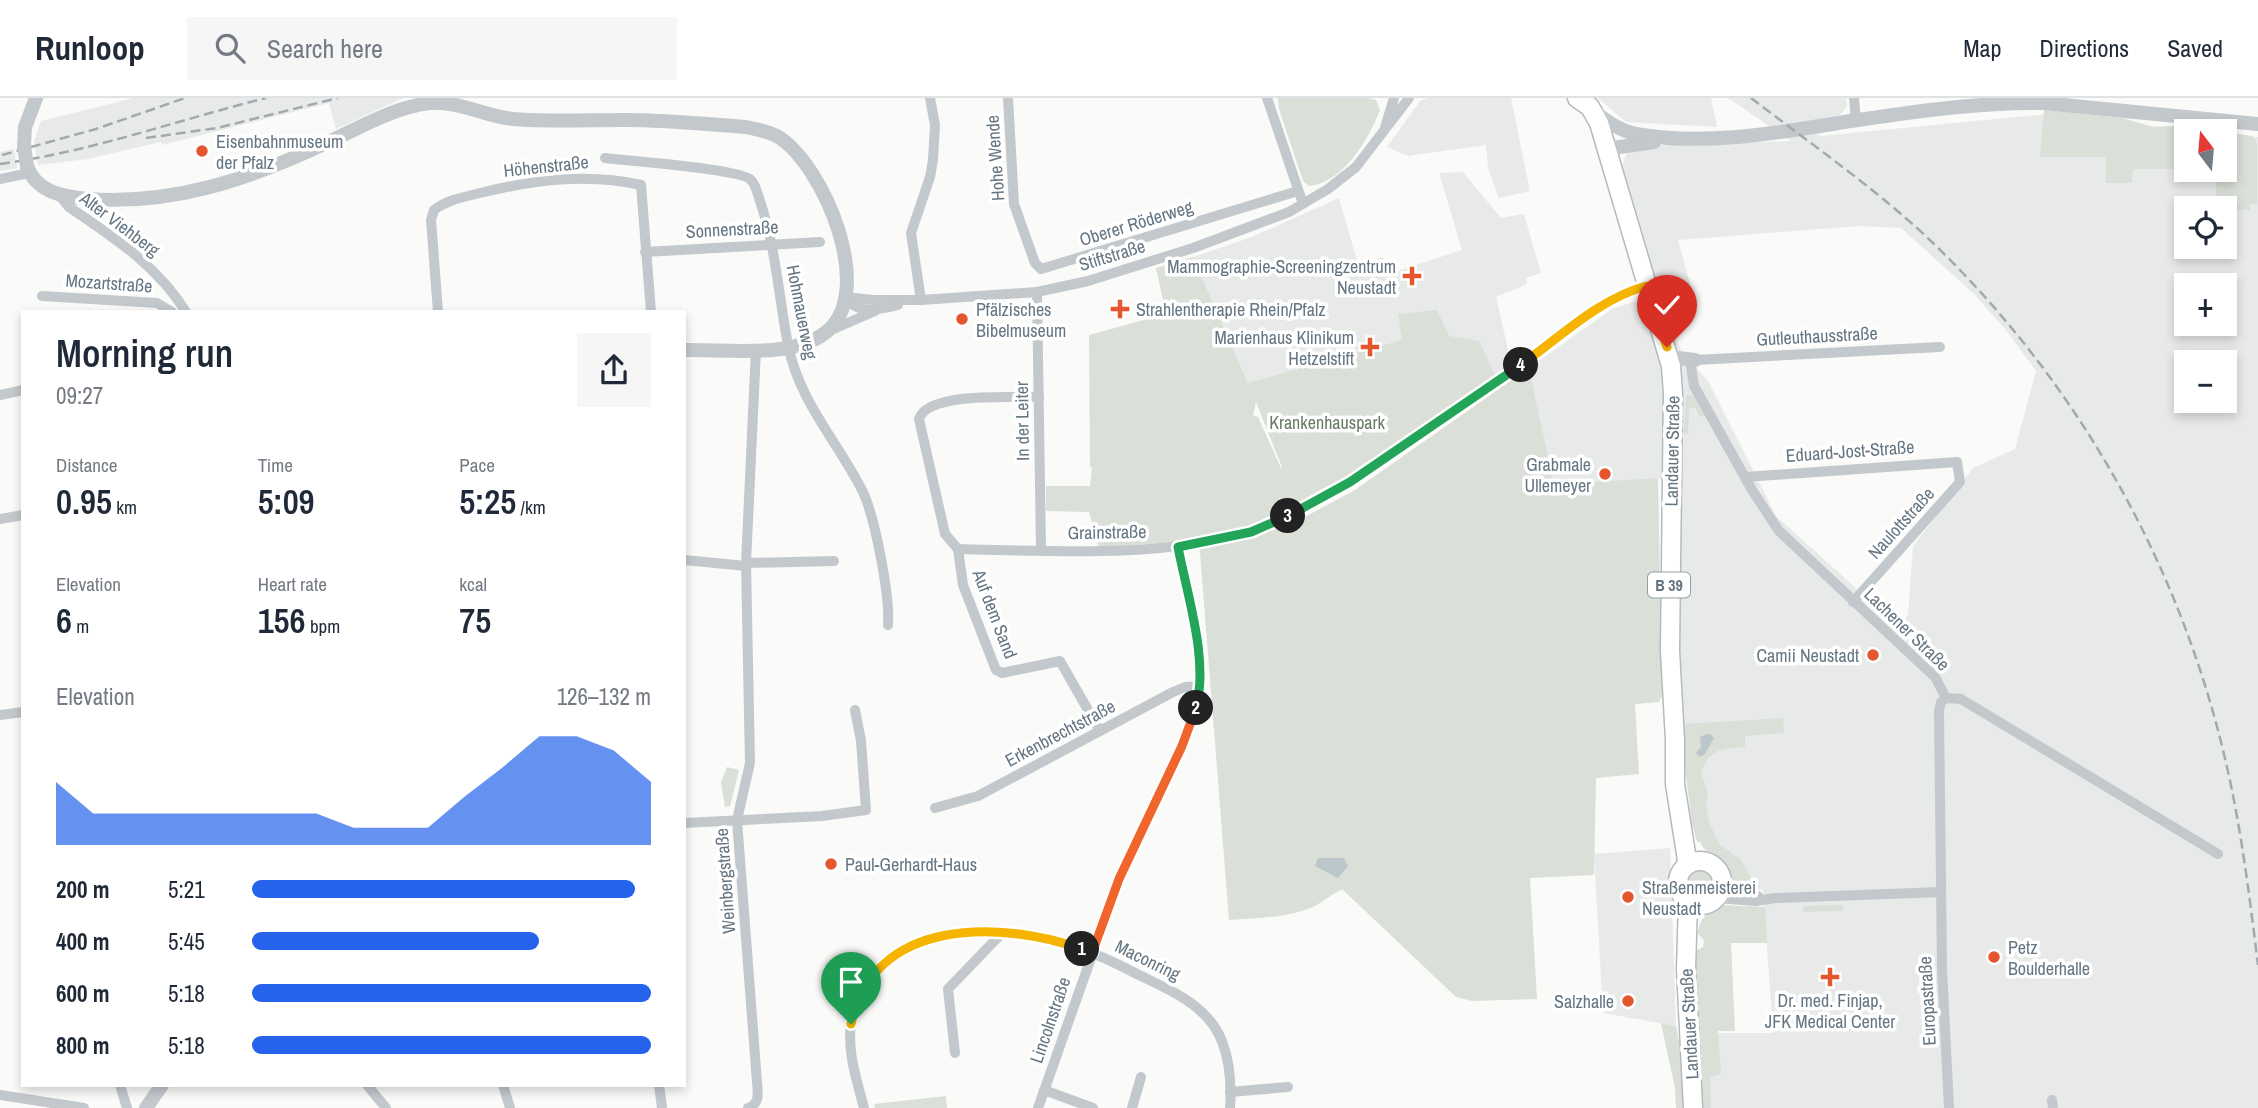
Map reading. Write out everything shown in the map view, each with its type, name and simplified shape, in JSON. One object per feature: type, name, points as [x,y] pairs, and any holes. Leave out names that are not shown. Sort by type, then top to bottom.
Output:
[{"type":"main road","points":[[1577,98],[1594,112]]},
{"type":"main road","name":"Landauer Straße","points":[[1594,112],[1602,131],[1671,368],[1669,618],[1675,740],[1694,863]]},
{"type":"main road","name":"Landauer Straße","points":[[1693,1108],[1687,941],[1719,871],[1714,866],[1694,863],[1679,874],[1681,895],[1707,897]]},
{"type":"street","points":[[36,98],[26,127],[24,146],[28,170],[37,183],[60,197],[138,200],[175,196],[210,188],[257,174],[414,106],[441,103],[468,102],[512,118],[678,122],[746,127],[776,136],[799,156],[812,173],[836,222],[844,258],[845,297],[840,317],[825,333],[789,348],[686,350]]},
{"type":"street","points":[[921,300],[911,239],[933,160],[935,125],[930,98]]},
{"type":"street","name":"Hohe Wende","points":[[1008,98],[1013,192],[1017,215]]},
{"type":"street","points":[[1266,98],[1304,205]]},
{"type":"street","name":"Stiftstraße","points":[[1384,131],[1394,98]]},
{"type":"street","name":"Stiftstraße","points":[[845,297],[887,301],[921,300],[1064,288],[1129,269],[1238,231],[1304,205],[1328,189],[1356,167],[1409,98]]},
{"type":"street","points":[[1854,98],[1856,121]]},
{"type":"street","points":[[1606,149],[1679,138],[1771,135],[1856,121],[2029,101],[2258,124]]},
{"type":"street","points":[[1594,112],[1615,126],[1635,134],[1679,138]]},
{"type":"street","name":"Hohmauerweg","points":[[605,158],[748,177],[755,187],[772,244],[789,348],[814,414],[865,497],[886,594],[888,625]]},
{"type":"street","points":[[0,179],[28,170]]},
{"type":"street","name":"Höhenstraße","points":[[438,310],[431,215],[438,206],[527,183],[573,178],[608,179],[641,185],[651,310]]},
{"type":"street","name":"Oberer Röderweg","points":[[1017,215],[1037,267],[1046,269],[1298,191]]},
{"type":"street","name":"Alter Viehberg","points":[[60,197],[69,207],[142,259],[169,288],[185,310]]},
{"type":"street","name":"Sonnenstraße","points":[[645,252],[820,242]]},
{"type":"street","name":"Grainstraße","points":[[957,549],[1130,550],[1178,547],[1251,532],[1297,512],[1361,474],[1610,301],[1646,286]]},
{"type":"street","name":"In der Leiter","points":[[1037,292],[1041,550]]},
{"type":"street","name":"Mozartstraße","points":[[42,296],[161,304],[169,310]]},
{"type":"street","name":"Stiftstraße","points":[[845,297],[857,308],[880,309]]},
{"type":"street","name":"Stiftstraße","points":[[825,333],[880,309],[921,300]]},
{"type":"street","name":"Gutleuthausstraße","points":[[1695,360],[1940,347]]},
{"type":"street","name":"Weinbergstraße","points":[[748,1108],[757,1101],[757,1082],[737,820],[750,763],[746,565],[755,350]]},
{"type":"street","points":[[1671,368],[1695,360]]},
{"type":"street","points":[[1694,386],[1691,366],[1695,360]]},
{"type":"street","points":[[1671,368],[1694,386]]},
{"type":"street","name":"Lachener Straße","points":[[1694,386],[1779,531],[1935,677],[1946,698],[1961,699],[2218,854]]},
{"type":"street","points":[[0,395],[21,390]]},
{"type":"street","points":[[957,549],[945,534],[919,418],[921,412],[930,406],[954,400],[1039,397]]},
{"type":"street","name":"Eduard-Jost-Straße","points":[[1745,477],[1957,462]]},
{"type":"street","name":"Naulottstraße","points":[[1853,602],[1960,482],[1957,462]]},
{"type":"street","points":[[0,519],[21,515]]},
{"type":"street","name":"Lincolnstraße","points":[[1038,1108],[1123,870],[1188,731],[1201,686],[1200,660],[1178,547]]},
{"type":"street","name":"Auf dem Sand","points":[[957,549],[963,585],[996,670],[1002,673],[1060,661],[1100,731]]},
{"type":"street","points":[[686,560],[746,565],[834,561]]},
{"type":"street","name":"Erkenbrechtstraße","points":[[935,808],[978,796],[1173,692],[1185,687],[1201,686]]},
{"type":"street","name":"Europastraße","points":[[1946,698],[1941,702],[1939,710],[1942,969],[1949,1108]]},
{"type":"street","points":[[686,823],[822,816],[866,810],[861,741],[855,710]]},
{"type":"street","points":[[0,715],[21,712]]},
{"type":"street","points":[[1707,897],[1756,901],[1941,892]]},
{"type":"street","points":[[955,1053],[948,989],[1002,933]]},
{"type":"street","name":"Maconring","points":[[864,1108],[854,1069],[850,1037],[858,998],[871,976],[892,956],[916,942],[945,936],[1002,933],[1040,939],[1092,953],[1183,997],[1202,1012],[1215,1028],[1223,1046],[1229,1074],[1230,1108]]},
{"type":"street","points":[[1132,1108],[1141,1077]]},
{"type":"street","points":[[121,1087],[127,1108]]},
{"type":"street","points":[[146,1108],[161,1087]]},
{"type":"street","points":[[369,1087],[386,1108]]},
{"type":"street","points":[[504,1087],[510,1108]]},
{"type":"street","points":[[659,1087],[662,1108]]},
{"type":"street","points":[[1230,1092],[1288,1087]]},
{"type":"street","points":[[1044,1090],[1093,1108]]},
{"type":"street","points":[[0,1095],[25,1103],[84,1108]]},
{"type":"shaded area","points":[[134,98],[403,98],[336,129],[329,103],[162,145],[161,142],[88,159],[38,165],[34,141],[41,121]]},
{"type":"shaded area","points":[[1428,98],[1511,98],[1530,191],[1499,198],[1488,168],[1486,145],[1408,156],[1387,147],[1420,101]]},
{"type":"shaded area","points":[[1598,98],[1711,98],[1717,127],[1626,122]]},
{"type":"shaded area","points":[[1728,98],[1846,98],[1847,106],[1840,115],[1804,124],[1821,136],[2047,114],[2174,133],[2174,182],[2237,182],[2237,136],[2258,137],[2258,1108],[1709,1108],[1704,1033],[1773,1033],[1763,890],[1744,887],[1729,876],[1717,857],[1682,726],[1678,589],[1680,491],[1658,478],[1554,484],[1529,368],[1612,309],[1660,293],[1622,166],[1626,155],[1640,146],[1791,141]],"holes":[[[1859,226],[1901,228],[1974,294],[2005,329],[2036,371],[2015,449],[1973,468],[1913,546],[1908,615],[1899,627],[1776,516],[1708,381],[1682,352],[1663,311],[1695,302],[1678,240]]]},
{"type":"shaded area","points":[[14,149],[17,168],[0,171],[0,152]]},
{"type":"shaded area","name":"Marienhaus Klinikum Hetzelstift","points":[[1463,172],[1501,218],[1524,214],[1541,273],[1526,278],[1527,284],[1496,297],[1512,367],[1477,388],[1348,478],[1256,401],[1193,257],[1252,237],[1339,198],[1358,264],[1383,257],[1388,274],[1462,250],[1439,173]]},
{"type":"shaded area","points":[[1706,734],[1714,738],[1705,754],[1700,757],[1696,753],[1701,747],[1700,737]]},
{"type":"shaded area","points":[[1670,848],[1676,1026],[1603,1013],[1594,854]]},
{"type":"shaded area","points":[[1318,858],[1344,858],[1348,866],[1338,878],[1315,866]]},
{"type":"green space","points":[[1278,98],[1368,98],[1376,100],[1380,110],[1369,134],[1344,168],[1322,183],[1309,186],[1303,181],[1279,109]]},
{"type":"green space","points":[[2044,110],[2122,118],[2154,127],[2174,126],[2174,169],[2133,169],[2132,183],[2106,183],[2106,157],[2040,157]]},
{"type":"green space","points":[[2237,133],[2252,136],[2257,143],[2257,204],[2250,204],[2250,210],[2237,209],[2237,196],[2216,196],[2216,182],[2237,182]]},
{"type":"green space","name":"Krankenhauspark","points":[[1193,257],[1248,383],[1402,340],[1398,314],[1437,310],[1449,336],[1479,341],[1496,377],[1348,478],[1297,505],[1301,519],[1355,490],[1529,368],[1554,484],[1658,478],[1662,696],[1659,702],[1635,704],[1639,774],[1596,778],[1594,875],[1530,878],[1537,999],[1472,1001],[1456,997],[1342,889],[1303,911],[1272,917],[1229,920],[1199,540],[1099,548],[1089,512],[1046,511],[1046,486],[1090,486],[1092,467],[1089,335],[1166,314],[1156,268]],"holes":[[[1256,402],[1282,467],[1258,417],[1253,415]]]},
{"type":"green space","points":[[1686,396],[1694,397],[1704,415],[1700,417],[1695,407],[1689,409],[1688,434],[1684,434]]},
{"type":"green space","points":[[1783,718],[1784,733],[1745,736],[1745,747],[1717,751],[1708,759],[1701,773],[1708,793],[1706,806],[1709,822],[1719,844],[1741,860],[1752,880],[1760,885],[1759,890],[1736,884],[1726,867],[1697,842],[1692,824],[1680,727],[1685,724]]},
{"type":"green space","points":[[727,767],[739,770],[730,806],[725,807],[721,782]]},
{"type":"green space","points":[[1701,866],[1713,871],[1718,883],[1713,895],[1701,900],[1689,895],[1684,883],[1689,871]]},
{"type":"green space","points":[[1723,905],[1765,907],[1767,943],[1731,943],[1735,1031],[1718,1031],[1721,1074],[1710,1077],[1711,1108],[1703,1108],[1694,952],[1703,947],[1704,940],[1698,934],[1703,919]]},
{"type":"green space","points":[[1843,905],[1843,911],[1803,912],[1803,906]]},
{"type":"green space","points":[[1661,1023],[1676,1026],[1684,1108],[1676,1108],[1675,1088]]},
{"type":"green space","points":[[946,1096],[947,1108],[875,1108],[874,1104]]},
{"type":"railway","points":[[2,155],[96,129],[185,98]]},
{"type":"railway","points":[[0,164],[101,144],[266,98]]},
{"type":"railway","points":[[146,138],[217,128],[338,98]]},
{"type":"railway","points":[[1751,98],[1844,168],[1933,243],[1984,296],[2031,352],[2074,412],[2113,474],[2147,539],[2177,606],[2202,675],[2234,800],[2258,965]]},
{"type":"place","name":"Eisenbahnmuseum der Pfalz","points":[[202,151]]},
{"type":"place","name":"Mammographie-Screeningzentrum Neustadt","points":[[1412,276]]},
{"type":"place","name":"Strahlentherapie Rhein/Pfalz","points":[[1120,309]]},
{"type":"place","name":"Pfälzisches Bibelmuseum","points":[[962,319]]},
{"type":"place","name":"Marienhaus Klinikum Hetzelstift","points":[[1370,347]]},
{"type":"place","name":"Grabmale Ullemeyer","points":[[1605,474]]},
{"type":"place","name":"Camii Neustadt","points":[[1873,655]]},
{"type":"place","name":"Paul-Gerhardt-Haus","points":[[831,864]]},
{"type":"place","name":"Straßenmeisterei Neustadt","points":[[1628,897]]},
{"type":"place","name":"Petz Boulderhalle","points":[[1994,957]]},
{"type":"place","name":"Dr. med. Finjap, JFK Medical Center","points":[[1830,977]]},
{"type":"place","name":"Salzhalle","points":[[1628,1001]]},
{"type":"route","points":[[851,1024],[858,998],[871,976],[886,960],[916,942],[964,934],[1002,933],[1040,939],[1092,953],[1119,879],[1188,731],[1201,686],[1200,660],[1178,547],[1251,532],[1297,512],[1350,482],[1610,301],[1629,291],[1646,286],[1667,347]]}]
